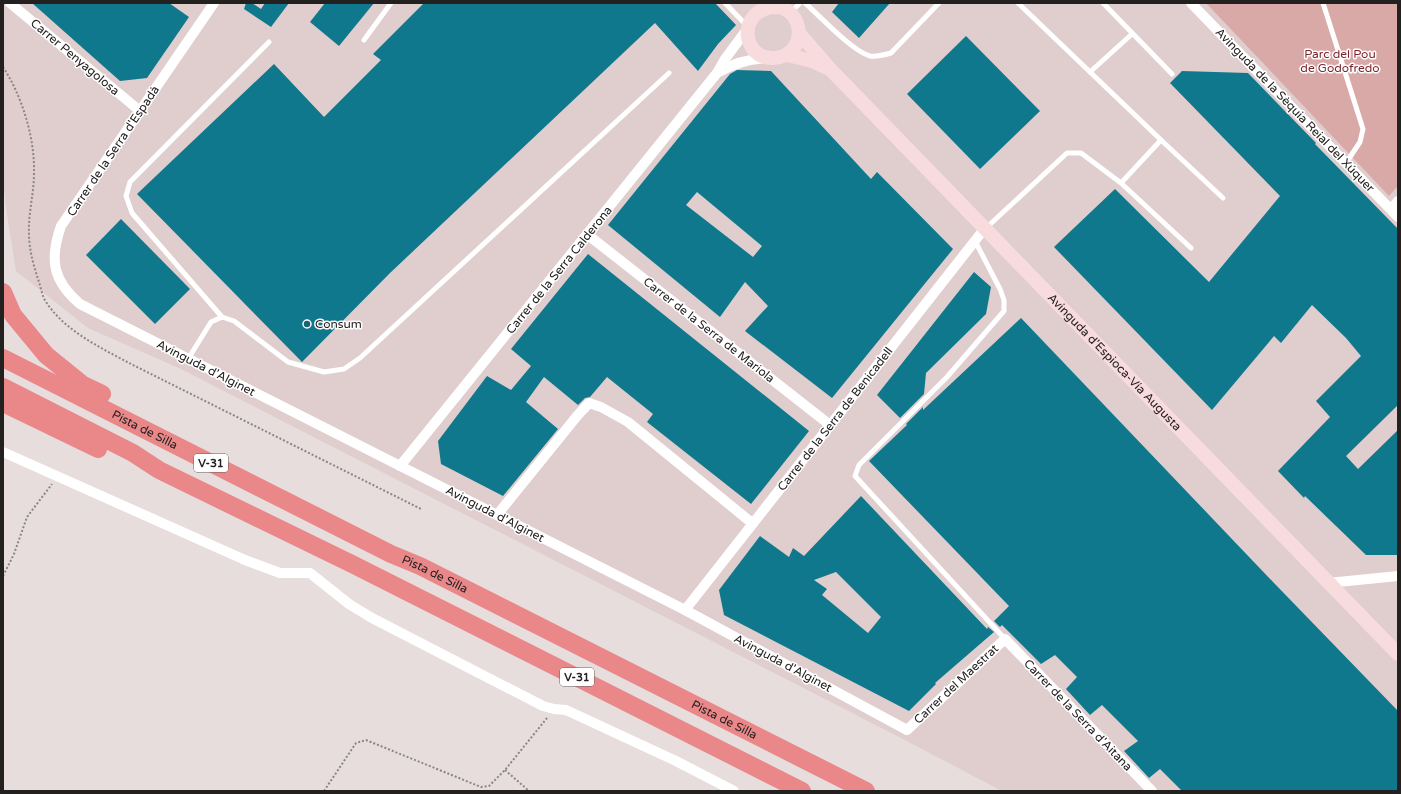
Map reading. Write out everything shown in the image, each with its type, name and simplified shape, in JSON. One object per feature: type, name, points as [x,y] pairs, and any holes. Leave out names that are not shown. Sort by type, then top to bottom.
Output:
[{"type":"highway","points":[[3,292],[13,315],[46,355],[83,385],[396,543],[420,566]]},
{"type":"highway","name":"Pista de Silla","points":[[3,358],[384,551],[420,566],[866,791]]},
{"type":"highway","name":"V-31","points":[[3,387],[133,453],[159,470],[352,564],[802,791]]},
{"type":"highway","points":[[3,403],[126,462],[159,470]]},
{"type":"street","name":"Carrer Penyagolosa","points":[[10,3],[140,111]]},
{"type":"street","name":"Carrer de la Serra d'Espadà","points":[[80,304],[70,295],[58,278],[56,271],[55,253],[61,226],[214,3]]},
{"type":"street","points":[[749,3],[749,23],[747,35],[753,50],[759,55],[767,58],[787,55],[812,61],[832,70]]},
{"type":"street","name":"Avinguda de la Sèquia Reial del Xúquer","points":[[1191,3],[1398,216]]},
{"type":"street","points":[[749,23],[757,12],[769,5],[782,8],[795,8],[799,33],[795,46],[787,55]]},
{"type":"street","name":"Carrer de la Serra Calderona","points":[[400,466],[588,235],[717,73],[749,23]]},
{"type":"street","name":"Avinguda d'Espioca-Vía Augusta","points":[[799,33],[832,70],[1398,654]]},
{"type":"street","name":"Carrer de la Serra Calderona","points":[[717,73],[731,65],[755,59],[767,58]]},
{"type":"street","points":[[1390,209],[1398,201]]},
{"type":"street","name":"Carrer de la Serra de Benicadell","points":[[685,610],[985,228]]},
{"type":"street","name":"Carrer de la Serra de Mariola","points":[[588,235],[830,425]]},
{"type":"street","name":"Avinguda d'Alginet","points":[[80,304],[685,610],[907,730]]},
{"type":"street","points":[[497,515],[576,416],[589,403],[602,407],[628,422],[752,523]]},
{"type":"street","points":[[3,452],[245,560],[280,573],[310,573],[349,604],[372,618],[543,706],[566,710],[676,761],[734,791]]},
{"type":"street","points":[[1328,582],[1398,576]]},
{"type":"street","name":"Carrer del Maestrat","points":[[907,730],[1005,639]]},
{"type":"street","name":"Carrer de la Serra d'Aitana","points":[[1005,639],[1152,791]]},
{"type":"lane","points":[[364,40],[392,3]]},
{"type":"lane","points":[[725,3],[749,23]]},
{"type":"lane","points":[[805,3],[853,47],[870,56],[881,56],[891,53],[939,3]]},
{"type":"lane","points":[[1018,3],[1223,198]]},
{"type":"lane","points":[[1104,3],[1132,34],[1172,74]]},
{"type":"lane","points":[[1323,3],[1363,129],[1360,142],[1346,163]]},
{"type":"lane","points":[[1090,72],[1132,34]]},
{"type":"lane","points":[[269,42],[130,182],[126,196],[132,213],[222,317],[234,321],[288,362],[324,372],[344,369],[360,358],[669,73]]},
{"type":"lane","points":[[1121,183],[1161,140]]},
{"type":"lane","points":[[985,228],[1067,153],[1081,153],[1121,183],[1191,248]]},
{"type":"lane","points":[[975,241],[1000,289],[1004,300],[1004,311],[947,377],[859,465],[855,476],[1005,639]]},
{"type":"lane","points":[[188,359],[211,322],[222,317]]},
{"type":"path","points":[[3,67],[12,81],[28,125],[34,153],[34,174],[29,234],[33,262],[45,301],[62,321],[89,341],[130,364],[421,509]]},
{"type":"path","points":[[3,576],[14,554],[27,517],[58,477]]},
{"type":"path","points":[[324,791],[356,743],[366,740],[482,787],[489,786],[505,770],[554,709]]},
{"type":"path","points":[[505,770],[529,791]]},
{"type":"shaded area","points":[[3,3],[1222,3],[1398,188],[1398,791],[1002,791],[181,369],[88,328],[16,271],[3,178]]},
{"type":"green space","name":"Parc del Pou de Godofredo","points":[[1206,3],[1398,3],[1398,186],[1389,196]]},
{"type":"building","points":[[32,3],[169,3],[189,17],[147,78],[120,81]]},
{"type":"building","points":[[246,3],[252,3],[261,9],[265,3],[289,3],[271,27],[244,9]]},
{"type":"building","points":[[325,3],[374,3],[339,46],[310,22]]},
{"type":"building","points":[[424,3],[715,3],[736,25],[718,44],[698,71],[655,23],[390,273],[302,362],[137,194],[274,64],[324,117],[381,60],[373,54]]},
{"type":"building","points":[[839,3],[890,3],[859,38],[832,12]]},
{"type":"building","points":[[966,36],[1040,111],[980,169],[907,94]]},
{"type":"building","points":[[737,70],[771,71],[871,179],[877,172],[953,249],[832,398],[745,331],[768,306],[745,282],[720,317],[608,225],[730,74]],"holes":[[[697,192],[762,246],[753,257],[686,205]]]},
{"type":"building","points":[[1182,71],[1248,73],[1398,229],[1398,405],[1346,456],[1358,469],[1398,430],[1398,555],[1366,555],[1305,496],[1304,498],[1278,471],[1330,417],[1316,401],[1361,356],[1346,338],[1312,305],[1281,343],[1274,336],[1212,410],[1054,247],[1115,189],[1209,282],[1280,196],[1170,83]]},
{"type":"building","points":[[121,219],[190,289],[155,324],[86,255]]},
{"type":"building","points":[[588,254],[809,431],[751,504],[647,422],[653,414],[607,377],[590,397],[585,398],[578,405],[544,377],[526,402],[558,429],[503,496],[441,464],[438,441],[487,376],[511,390],[531,366],[511,349]]},
{"type":"building","points":[[974,272],[991,287],[986,314],[926,373],[924,394],[900,418],[877,395]]},
{"type":"building","points":[[1021,318],[1398,711],[1398,791],[1182,791],[1160,769],[1149,778],[1124,751],[1138,741],[1102,705],[1090,715],[1066,689],[1077,677],[1055,655],[1041,664],[1002,625],[1000,627],[994,621],[1009,606],[869,461],[907,425],[906,424],[923,407],[923,410]]},
{"type":"building","points":[[861,496],[987,629],[988,627],[994,632],[935,683],[936,684],[909,711],[724,615],[719,590],[760,536],[789,557],[793,548],[804,556]],"holes":[[[836,572],[881,617],[868,633],[822,595],[827,589],[814,580]]]},
{"type":"place","name":"Consum","points":[[307,324]]}]
